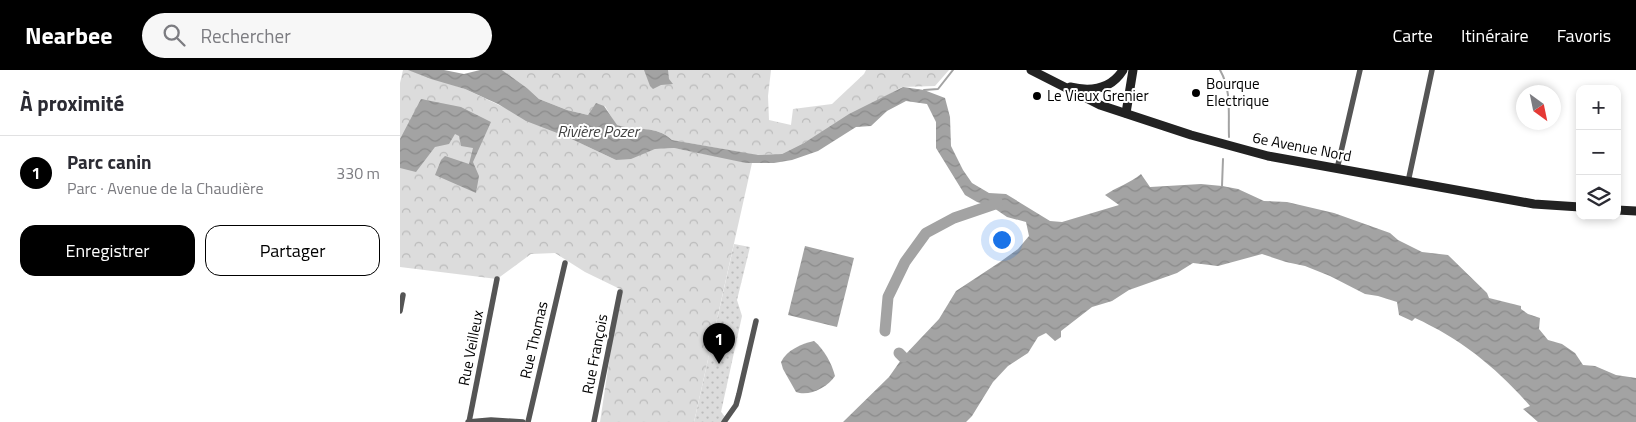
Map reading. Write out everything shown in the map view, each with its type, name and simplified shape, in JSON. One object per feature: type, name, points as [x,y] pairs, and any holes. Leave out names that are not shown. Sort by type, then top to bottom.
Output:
[{"type":"street","name":"6e Avenue Nord","points":[[1031,70],[1100,106],[1250,152],[1534,204],[1576,207]]},
{"type":"street","points":[[1057,84],[1079,89],[1101,88],[1117,78],[1122,70]]},
{"type":"street","points":[[1123,113],[1131,70]]},
{"type":"street","points":[[1337,168],[1360,70]]},
{"type":"street","points":[[1408,182],[1432,70]]},
{"type":"street","points":[[1621,210],[1636,211]]},
{"type":"street","name":"Rue Thomas","points":[[528,422],[565,263]]},
{"type":"street","name":"Rue Veilleux","points":[[469,422],[497,279]]},
{"type":"street","name":"Rue François","points":[[594,422],[620,292]]},
{"type":"street","points":[[400,311],[403,295]]},
{"type":"street","points":[[724,422],[736,405],[756,321]]},
{"type":"street","points":[[469,422],[491,420],[524,422]]},
{"type":"green space","points":[[403,70],[409,70],[465,89],[616,160],[655,149],[674,148],[752,163],[694,422],[600,422],[620,289],[585,272],[555,253],[531,254],[497,279],[400,267],[400,83]]},
{"type":"green space","points":[[502,70],[771,70],[768,96],[769,120],[791,125],[793,109],[832,104],[866,70],[949,70],[935,86],[902,87],[782,154],[756,155],[672,140],[666,135],[653,130],[616,125],[605,106],[588,115],[567,110],[539,99]]},
{"type":"green space","points":[[734,244],[750,247],[737,300],[742,316],[721,412],[727,419],[724,422],[694,422]]},
{"type":"water","name":"Rivière Pozer","points":[[408,70],[444,70],[464,74],[480,70],[502,70],[539,99],[567,110],[588,115],[596,103],[604,106],[617,125],[653,130],[666,135],[672,140],[758,155],[782,154],[804,143],[849,114],[903,87],[924,90],[945,98],[950,117],[951,146],[972,183],[989,193],[1006,194],[1050,221],[1062,222],[1119,205],[1105,195],[1141,174],[1150,187],[1201,184],[1222,186],[1238,189],[1264,201],[1287,202],[1334,213],[1390,233],[1398,240],[1422,252],[1448,255],[1487,293],[1489,298],[1521,306],[1521,309],[1528,314],[1540,318],[1539,329],[1548,340],[1562,344],[1575,353],[1583,365],[1595,366],[1616,375],[1636,378],[1636,422],[1538,422],[1523,409],[1530,406],[1491,367],[1448,335],[1415,318],[1412,321],[1399,315],[1397,302],[1365,294],[1330,276],[1305,266],[1262,254],[1218,266],[1193,263],[1177,273],[1129,290],[1112,301],[1092,307],[1061,331],[1061,337],[1055,341],[1046,333],[1038,337],[1028,353],[1008,366],[993,382],[972,416],[966,422],[843,422],[889,377],[903,357],[939,319],[956,291],[1018,249],[1029,236],[1026,222],[1007,217],[991,206],[977,202],[965,195],[936,148],[936,122],[927,104],[906,101],[887,111],[871,126],[856,127],[818,151],[792,160],[774,163],[746,163],[674,148],[655,149],[631,159],[616,160],[565,136],[526,121],[498,104],[465,89]]},
{"type":"water","points":[[644,70],[668,70],[669,79],[673,84],[661,85],[653,89]]},
{"type":"water","points":[[421,99],[461,107],[491,122],[473,162],[479,176],[476,193],[435,175],[441,160],[445,156],[469,164],[473,148],[461,146],[459,136],[455,134],[449,144],[435,147],[416,172],[400,168],[400,139]]},
{"type":"water","points":[[805,246],[854,258],[837,327],[788,315]]},
{"type":"water","points":[[814,341],[827,357],[835,376],[828,384],[818,390],[807,393],[796,392],[781,362],[795,348]]},
{"type":"waterway","points":[[924,90],[938,89],[953,70]]},
{"type":"waterway","points":[[1220,70],[1228,94],[1229,137]]},
{"type":"waterway","points":[[1222,186],[1223,159]]},
{"type":"waterway","points":[[885,331],[888,297],[905,262],[926,233],[954,218],[998,203]]},
{"type":"waterway","points":[[899,353],[903,357]]},
{"type":"place","name":"Bourque Electrique","points":[[1196,93]]},
{"type":"place","name":"Le Vieux Grenier","points":[[1037,96]]},
{"type":"place","name":"Parc canin","points":[[719,364]]}]
